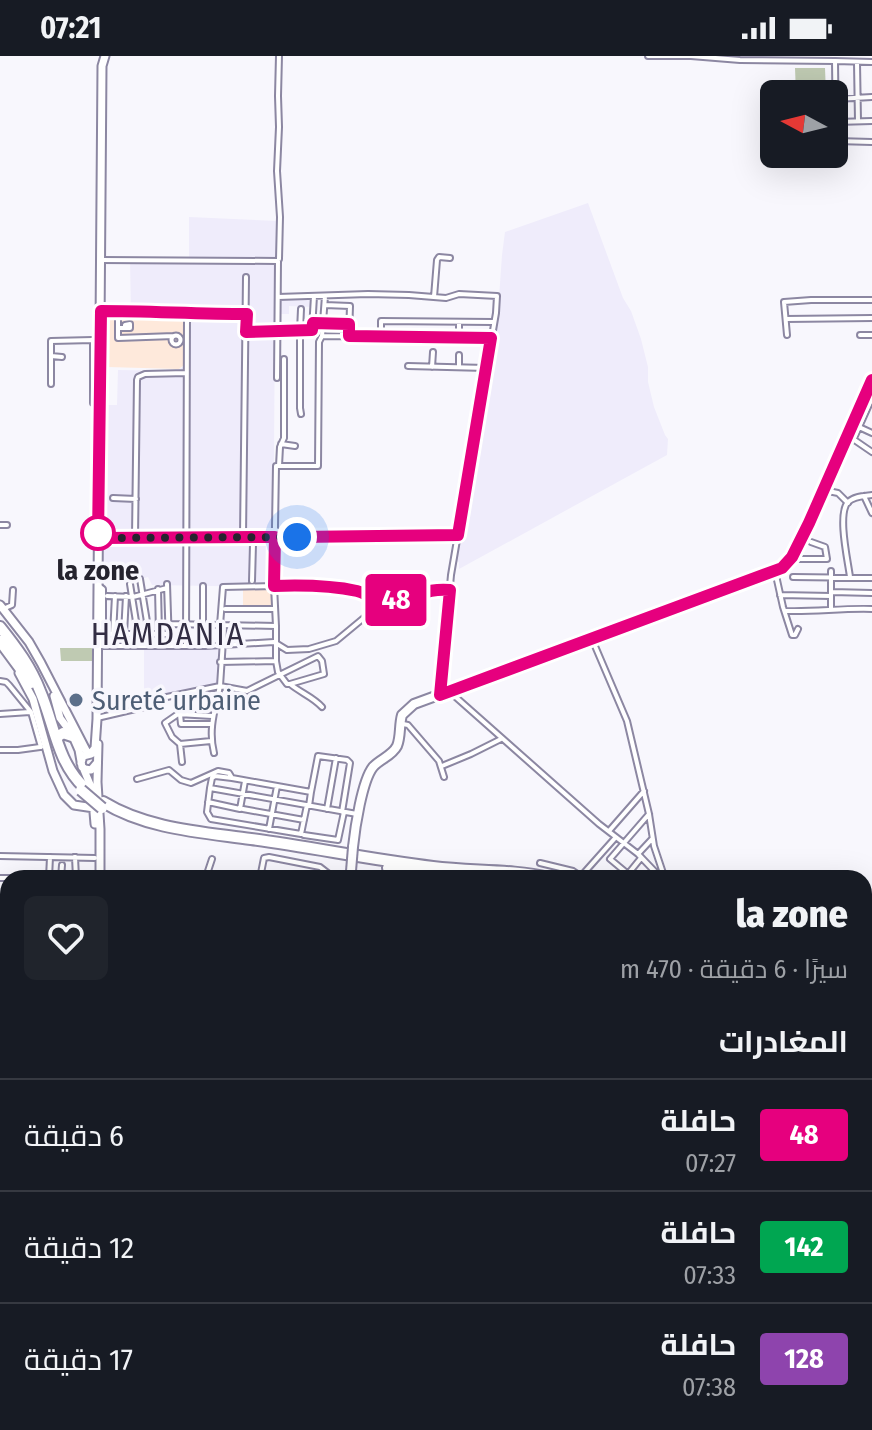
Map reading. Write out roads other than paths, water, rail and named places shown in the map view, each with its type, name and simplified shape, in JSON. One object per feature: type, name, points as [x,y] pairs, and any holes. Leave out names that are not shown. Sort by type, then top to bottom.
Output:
[{"type":"highway","points":[[0,624],[30,670],[38,710],[83,788]]},
{"type":"highway","points":[[0,638],[31,683]]},
{"type":"highway","points":[[0,638],[31,683],[57,756],[67,774],[100,806],[134,824],[168,832],[399,870]]},
{"type":"highway","points":[[56,738],[63,733],[72,736]]},
{"type":"highway","points":[[100,806],[143,821],[200,832],[462,870]]},
{"type":"main road","points":[[82,765],[82,757],[95,748],[102,600],[98,585],[98,538],[102,66],[105,56]]},
{"type":"main road","points":[[350,870],[357,814],[370,771],[398,743],[400,722],[407,708],[782,568],[791,559],[850,438],[872,382]]},
{"type":"main road","points":[[2,607],[29,642],[89,754],[97,762]]},
{"type":"main road","points":[[14,660],[38,710],[44,747],[67,799],[77,806],[100,806]]},
{"type":"main road","points":[[48,675],[58,713],[72,736],[100,806],[97,870]]},
{"type":"main road","points":[[97,716],[98,870]]},
{"type":"main road","points":[[82,765],[89,770],[97,762]]},
{"type":"street","points":[[277,378],[279,56]]},
{"type":"street","points":[[648,56],[872,62]]},
{"type":"street","points":[[835,61],[836,80]]},
{"type":"street","points":[[857,63],[858,121]]},
{"type":"street","points":[[848,98],[872,97]]},
{"type":"street","points":[[848,121],[872,121]]},
{"type":"street","points":[[848,141],[872,142]]},
{"type":"street","points":[[434,297],[437,258],[450,258]]},
{"type":"street","points":[[101,260],[276,259],[279,262]]},
{"type":"street","points":[[246,277],[246,537],[253,544],[252,581]]},
{"type":"street","points":[[278,297],[382,294],[446,298],[459,294],[497,296],[450,590],[444,693],[653,870]]},
{"type":"street","points":[[246,332],[312,330],[314,296]]},
{"type":"street","points":[[279,466],[318,466],[319,342],[325,296]]},
{"type":"street","points":[[787,335],[784,302],[872,300]]},
{"type":"street","points":[[325,305],[350,306],[349,336]]},
{"type":"street","points":[[301,309],[301,414]]},
{"type":"street","points":[[101,311],[247,314]]},
{"type":"street","points":[[118,311],[118,338],[174,336]]},
{"type":"street","points":[[186,646],[187,314]]},
{"type":"street","points":[[785,319],[872,318]]},
{"type":"street","points":[[381,337],[381,321],[493,322]]},
{"type":"street","points":[[459,322],[459,338]]},
{"type":"street","points":[[313,323],[349,324]]},
{"type":"street","points":[[118,328],[127,328]]},
{"type":"street","points":[[860,335],[872,335]]},
{"type":"street","points":[[322,336],[491,338]]},
{"type":"street","points":[[51,384],[52,340],[93,340],[93,403],[100,405]]},
{"type":"street","points":[[432,367],[433,352]]},
{"type":"street","points":[[459,355],[459,367]]},
{"type":"street","points":[[51,356],[62,357]]},
{"type":"street","points":[[284,359],[284,438],[279,466],[276,466],[276,661],[279,675],[287,684],[315,699],[322,707]]},
{"type":"street","points":[[408,366],[486,368]]},
{"type":"street","points":[[135,537],[137,380],[145,374],[186,373]]},
{"type":"street","points":[[872,398],[859,427],[850,438],[872,452]]},
{"type":"street","points":[[859,427],[872,433]]},
{"type":"street","points":[[281,444],[295,446]]},
{"type":"street","points":[[823,490],[838,493],[848,503]]},
{"type":"street","points":[[850,577],[844,509],[855,498],[872,495]]},
{"type":"street","points":[[864,496],[872,513]]},
{"type":"street","points":[[113,498],[136,499]]},
{"type":"street","points":[[0,525],[7,525]]},
{"type":"street","points":[[98,538],[458,535]]},
{"type":"street","points":[[791,559],[827,559],[825,547],[811,542]]},
{"type":"street","points":[[775,571],[792,635],[798,629]]},
{"type":"street","points":[[831,571],[831,609]]},
{"type":"street","points":[[793,577],[872,578]]},
{"type":"street","points":[[140,579],[149,634]]},
{"type":"street","points":[[130,584],[138,634]]},
{"type":"street","points":[[214,753],[211,724],[220,686],[223,587],[314,584],[354,591],[378,600],[400,600],[436,589],[450,590]]},
{"type":"street","points":[[102,600],[115,596],[133,597],[167,586],[169,645]]},
{"type":"street","points":[[203,586],[203,646]]},
{"type":"street","points":[[158,589],[159,634]]},
{"type":"street","points":[[2,607],[12,605],[13,590]]},
{"type":"street","points":[[780,595],[872,593]]},
{"type":"street","points":[[113,634],[115,596]]},
{"type":"street","points":[[124,634],[126,596]]},
{"type":"street","points":[[98,646],[173,647],[274,642],[287,650],[309,649],[336,641],[371,612],[378,600]]},
{"type":"street","points":[[225,609],[275,609]]},
{"type":"street","points":[[786,611],[872,609]]},
{"type":"street","points":[[169,624],[276,626]]},
{"type":"street","points":[[100,634],[169,634]]},
{"type":"street","points":[[592,639],[627,721],[662,870]]},
{"type":"street","points":[[97,716],[220,686],[247,691],[318,656],[324,674],[290,684]]},
{"type":"street","points":[[220,662],[276,661]]},
{"type":"street","points":[[0,681],[6,682],[38,710]]},
{"type":"street","points":[[189,702],[179,705],[181,724],[211,724]]},
{"type":"street","points":[[97,716],[144,707]]},
{"type":"street","points":[[0,714],[38,710]]},
{"type":"street","points":[[182,762],[180,744],[172,737],[165,723],[180,714],[212,716]]},
{"type":"street","points":[[400,722],[408,725],[425,743],[441,766],[444,777]]},
{"type":"street","points":[[441,766],[501,739]]},
{"type":"street","points":[[180,744],[211,741]]},
{"type":"street","points":[[0,750],[44,747]]},
{"type":"street","points":[[304,835],[338,840],[350,763],[347,760],[318,756],[311,792],[308,806],[301,834],[211,819],[207,812],[210,788],[215,776],[311,792]]},
{"type":"street","points":[[327,809],[336,758]]},
{"type":"street","points":[[137,779],[169,770],[181,780],[191,783],[218,771],[229,773],[232,778]]},
{"type":"street","points":[[208,802],[240,809],[245,780]]},
{"type":"street","points":[[269,829],[277,786]]},
{"type":"street","points":[[210,788],[357,814]]},
{"type":"street","points":[[609,831],[644,791]]},
{"type":"street","points":[[243,809],[304,820]]},
{"type":"street","points":[[623,870],[610,859],[649,814]]},
{"type":"street","points":[[588,870],[616,837]]},
{"type":"street","points":[[630,870],[654,837]]},
{"type":"street","points":[[0,856],[95,858]]},
{"type":"street","points":[[49,870],[50,857]]},
{"type":"street","points":[[75,857],[76,870]]},
{"type":"street","points":[[262,870],[264,858],[269,857],[324,870]]},
{"type":"street","points":[[208,870],[212,859]]},
{"type":"street","points":[[540,863],[569,870]]},
{"type":"street","points":[[62,865],[62,870]]},
{"type":"place","name":"la zone","points":[[98,533]]},
{"type":"place","name":"Sureté urbaine","points":[[76,700]]},
{"type":"district","name":"HAMDANIA","points":[[168,634]]}]
